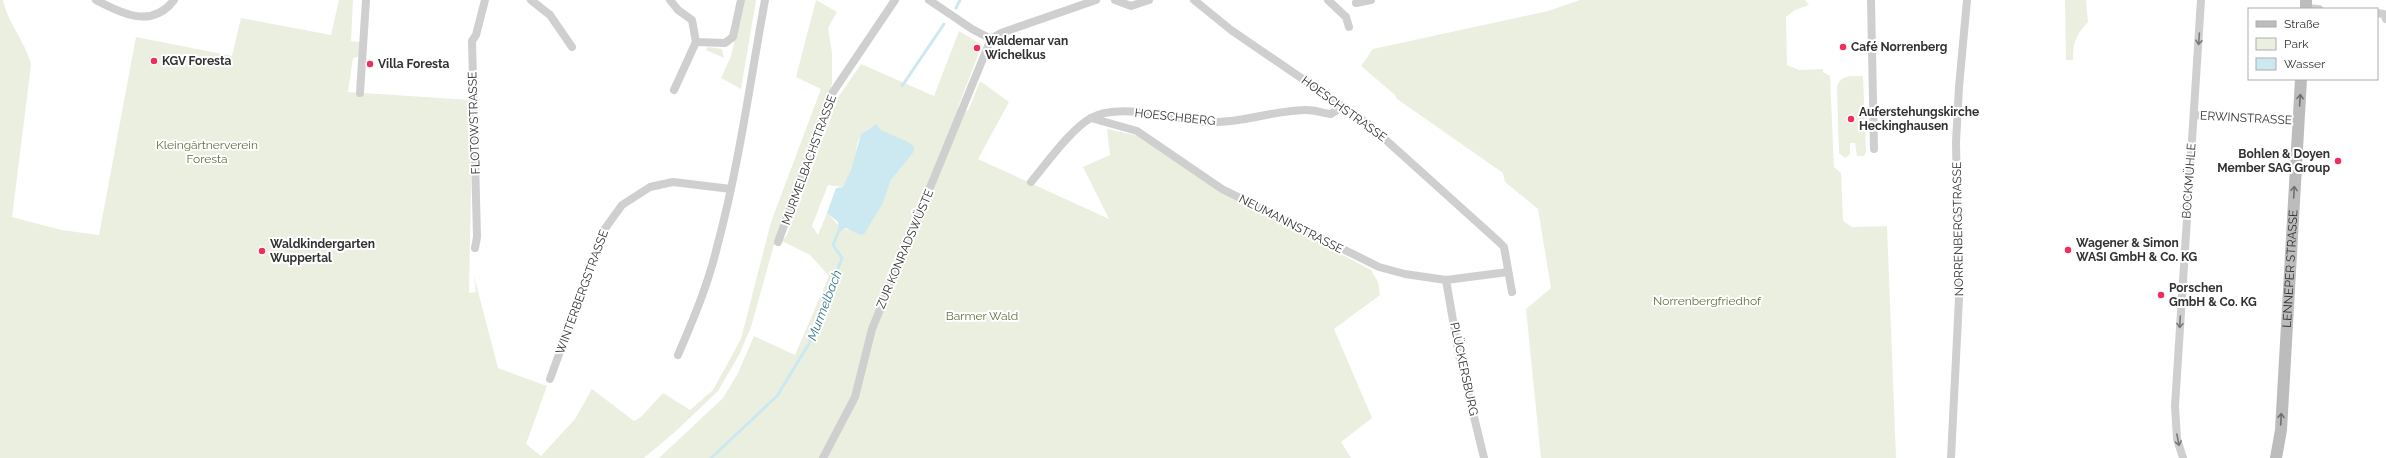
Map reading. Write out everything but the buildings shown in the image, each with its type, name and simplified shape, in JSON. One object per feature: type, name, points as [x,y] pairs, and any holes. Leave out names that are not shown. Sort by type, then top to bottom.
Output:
[{"type":"main road","name":"LENNEPER STRASSE","points":[[2276,458],[2281,430],[2301,80]]},
{"type":"street","points":[[96,0],[120,12],[146,17],[163,11],[174,0]]},
{"type":"street","points":[[360,93],[366,0]]},
{"type":"street","name":"FLOTOWSTRASSE","points":[[475,248],[476,230],[472,41],[476,35],[485,0]]},
{"type":"street","points":[[531,0],[550,15],[572,47]]},
{"type":"street","points":[[670,0],[678,10],[692,20],[696,42],[674,90]]},
{"type":"street","points":[[696,42],[728,42],[733,37],[741,0]]},
{"type":"street","points":[[678,356],[698,310],[711,269],[731,189],[765,0]]},
{"type":"street","name":"MURMELBACHSTRASSE","points":[[778,242],[833,92],[895,0]]},
{"type":"street","points":[[929,0],[972,29],[991,39],[1001,33],[1096,0]]},
{"type":"street","points":[[1116,0],[1131,6],[1149,0]]},
{"type":"street","name":"HOESCHSTRASSE","points":[[1194,0],[1231,30],[1343,106],[1384,136],[1504,247],[1512,292]]},
{"type":"street","points":[[1328,0],[1346,17],[1349,27]]},
{"type":"street","points":[[1356,3],[1371,0]]},
{"type":"street","points":[[1871,0],[1874,149]]},
{"type":"street","name":"NORRENBERGSTRASSE","points":[[1951,458],[1959,298],[1956,142],[1959,87],[1967,0]]},
{"type":"street","name":"BOCKMÜHLE","points":[[2183,458],[2177,439],[2176,406],[2201,0]]},
{"type":"street","points":[[2378,14],[2384,14],[2386,19]]},
{"type":"street","name":"ZUR KONRADSWÜSTE","points":[[823,458],[855,397],[872,329],[991,39]]},
{"type":"street","name":"HOESCHBERG","points":[[1091,118],[1116,112],[1206,122],[1238,121],[1305,110],[1331,114],[1343,106]]},
{"type":"street","name":"ERWINSTRASSE","points":[[2194,115],[2298,121]]},
{"type":"street","points":[[1031,182],[1061,147],[1091,118]]},
{"type":"street","name":"NEUMANNSTRASSE","points":[[1091,118],[1137,131],[1222,189],[1380,268],[1405,274],[1446,280],[1508,272]]},
{"type":"street","name":"WINTERBERGSTRASSE","points":[[550,379],[604,230],[622,205],[650,187],[673,182],[731,189]]},
{"type":"street","name":"PLÜCKERSBURG","points":[[1446,280],[1459,355],[1484,458]]},
{"type":"green space","name":"Kleingärtnerverein Foresta","points":[[0,0],[3,0],[5,9],[29,57],[31,65],[12,217],[61,230],[99,235],[136,37],[232,56],[241,18],[331,35],[339,0],[353,0],[351,41],[361,42],[360,56],[353,58],[348,92],[470,100],[471,191],[469,293],[476,292],[474,276],[498,368],[547,386],[526,444],[541,456],[575,419],[592,389],[634,421],[641,417],[663,393],[690,410],[713,390],[741,339],[771,222],[821,89],[796,77],[816,0],[837,12],[828,28],[832,53],[832,84],[777,234],[751,327],[740,353],[718,391],[676,431],[644,458],[0,458]]},
{"type":"green space","points":[[744,0],[756,0],[741,89],[721,78],[731,56]]},
{"type":"green space","name":"Norrenbergfriedhof","points":[[1580,0],[1805,0],[1809,5],[1795,10],[1786,17],[1787,65],[1799,70],[1823,69],[1823,72],[1830,76],[1834,167],[1841,173],[1843,221],[1852,227],[1887,226],[1896,458],[1541,458],[1526,309],[1551,288],[1538,209],[1505,182],[1503,173],[1397,99],[1395,95],[1361,66],[1373,49],[1548,11]]},
{"type":"green space","points":[[2065,0],[2086,0],[2088,22],[2076,39],[2073,60],[2066,60]]},
{"type":"green space","name":"Barmer Wald","points":[[959,31],[982,45],[958,107],[968,111],[980,81],[1009,102],[978,159],[1109,219],[1083,167],[1110,155],[1107,129],[1139,136],[1208,183],[1371,270],[1378,282],[1380,295],[1334,329],[1372,418],[1341,442],[1351,458],[659,458],[723,398],[738,373],[754,336],[795,355],[829,276],[810,255],[782,241],[787,235],[839,96],[861,64],[934,96]],"holes":[[[872,127],[897,138],[913,153],[891,180],[883,203],[860,235],[852,230],[842,229],[827,213],[818,235],[812,226],[828,185],[843,187],[851,171],[858,141],[863,133]]]},
{"type":"green space","points":[[708,47],[722,49],[724,58],[706,50]]},
{"type":"green space","points":[[1851,76],[1863,76],[1866,152],[1864,156],[1857,156],[1855,143],[1850,143],[1850,154],[1845,158],[1839,153],[1837,87],[1844,78]]},
{"type":"water","points":[[876,124],[881,130],[910,143],[914,147],[913,153],[891,180],[883,203],[864,234],[860,235],[846,228],[839,232],[838,222],[827,213],[836,188],[843,187],[851,170],[861,134]]},
{"type":"waterway","name":"Murmelbach","points":[[956,8],[960,0]]},
{"type":"waterway","name":"Murmelbach","points":[[902,86],[944,24]]},
{"type":"waterway","name":"Murmelbach","points":[[711,458],[777,396],[810,342],[842,258],[833,245],[840,228]]},
{"type":"place","name":"Café Norrenberg","points":[[1843,47]]},
{"type":"place","name":"Waldemar van Wichelkus","points":[[977,48]]},
{"type":"place","name":"KGV Foresta","points":[[154,61]]},
{"type":"place","name":"Villa Foresta","points":[[370,64]]},
{"type":"place","name":"Auferstehungskirche Heckinghausen","points":[[1851,119]]},
{"type":"place","name":"Bohlen & Doyen Member SAG Group","points":[[2338,161]]},
{"type":"place","name":"Wagener & Simon WASI GmbH & Co. KG","points":[[2068,250]]},
{"type":"place","name":"Waldkindergarten Wuppertal","points":[[262,251]]},
{"type":"place","name":"Porschen GmbH & Co. KG","points":[[2161,295]]}]
